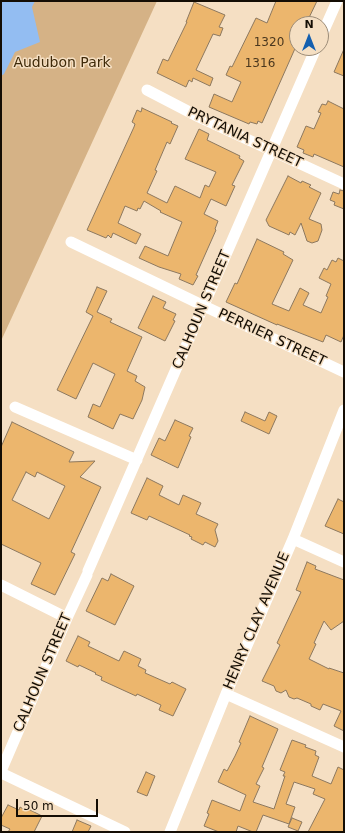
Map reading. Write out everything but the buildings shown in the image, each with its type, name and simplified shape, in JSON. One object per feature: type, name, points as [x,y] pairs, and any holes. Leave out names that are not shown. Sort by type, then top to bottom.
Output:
[{"type":"street","points":[[329,19],[337,1]]},
{"type":"street","name":"CALHOUN STREET","points":[[1,772],[313,56]]},
{"type":"street","name":"PRYTANIA STREET","points":[[147,90],[199,117],[344,184]]},
{"type":"street","name":"PERRIER STREET","points":[[71,242],[344,372]]},
{"type":"street","points":[[14,408],[137,460]]},
{"type":"street","name":"HENRY CLAY AVENUE","points":[[170,832],[226,694],[293,539],[344,410]]},
{"type":"street","points":[[293,539],[344,562]]},
{"type":"street","points":[[1,585],[67,618]]},
{"type":"street","points":[[226,694],[344,747]]},
{"type":"street","points":[[1,772],[126,832]]},
{"type":"green space","name":"Audubon Park","points":[[1,1],[157,1],[1,341]]},
{"type":"water","points":[[1,1],[35,1],[32,7],[40,42],[15,52],[4,74],[1,76]]}]
